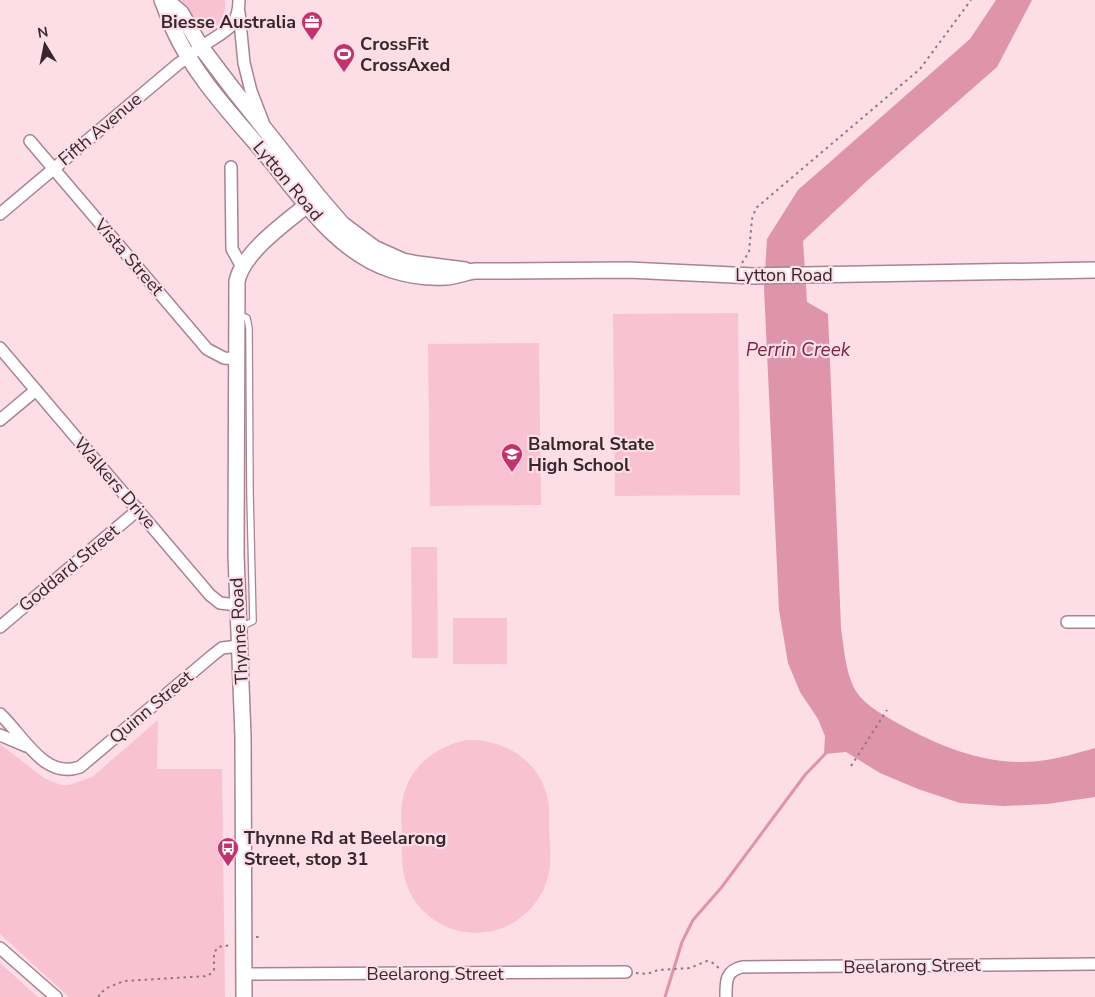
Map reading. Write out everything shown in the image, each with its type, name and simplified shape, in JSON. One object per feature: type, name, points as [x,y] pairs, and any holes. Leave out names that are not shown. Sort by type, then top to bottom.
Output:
[{"type":"main road","name":"Lytton Road","points":[[162,0],[173,29],[188,56],[221,102],[313,201],[374,248],[403,261],[474,271],[628,270],[747,276],[1095,270]]},
{"type":"main road","name":"Lytton Road","points":[[166,0],[181,14],[201,47],[265,129],[313,201]]},
{"type":"main road","name":"Thynne Road","points":[[244,997],[243,736],[237,605],[237,281],[242,267],[257,248],[313,201]]},
{"type":"street","points":[[239,0],[244,63],[251,91],[265,129]]},
{"type":"street","points":[[201,47],[224,33],[233,24],[239,12]]},
{"type":"street","name":"Fifth Avenue","points":[[0,214],[53,168],[201,47]]},
{"type":"street","name":"Vista Street","points":[[30,141],[207,349],[224,358],[236,358]]},
{"type":"street","points":[[231,167],[232,249],[242,267]]},
{"type":"street","name":"Walkers Drive","points":[[0,348],[139,509],[210,595],[220,603],[237,605]]},
{"type":"street","points":[[0,420],[36,390]]},
{"type":"street","name":"Goddard Street","points":[[0,627],[139,509]]},
{"type":"street","points":[[1066,622],[1095,622]]},
{"type":"street","name":"Quinn Street","points":[[27,747],[50,765],[63,770],[72,770],[80,767],[213,654],[222,648],[239,646]]},
{"type":"street","points":[[0,714],[27,747]]},
{"type":"street","points":[[0,735],[27,747]]},
{"type":"street","points":[[0,948],[56,997]]},
{"type":"street","name":"Beelarong Street","points":[[731,972],[734,969],[742,968],[1095,964]]},
{"type":"street","name":"Beelarong Street","points":[[244,974],[626,972]]},
{"type":"street","points":[[726,997],[726,982],[731,972]]},
{"type":"lane","points":[[236,313],[246,318],[249,328],[253,621],[238,628]]},
{"type":"path","points":[[747,276],[742,262],[749,252],[752,219],[756,208],[920,69],[971,0]]},
{"type":"path","points":[[851,766],[887,710]]},
{"type":"path","points":[[98,997],[108,987],[124,981],[208,976],[214,970],[214,953],[218,947],[226,945]]},
{"type":"path","points":[[626,972],[642,974],[666,969],[690,968],[707,961],[713,963],[721,970],[731,972]]},
{"type":"shaded area","points":[[181,0],[225,0],[222,20],[211,29],[199,27],[191,19]]},
{"type":"shaded area","points":[[738,313],[740,495],[615,496],[613,314]]},
{"type":"shaded area","points":[[539,343],[541,505],[430,506],[428,344]]},
{"type":"shaded area","points":[[411,547],[437,547],[438,658],[412,658]]},
{"type":"shaded area","points":[[453,618],[507,618],[507,664],[453,664]]},
{"type":"shaded area","points":[[158,720],[157,769],[222,769],[225,997],[69,997],[0,934],[0,744],[44,778],[61,785],[69,785],[92,777]]},
{"type":"shaded area","points":[[467,740],[493,743],[517,754],[536,772],[549,804],[550,860],[548,877],[538,899],[521,918],[510,924],[486,932],[473,933],[460,931],[437,922],[418,905],[411,895],[404,877],[401,817],[405,791],[409,780],[416,770],[433,754],[455,743]]},
{"type":"shaded area","points":[[0,963],[38,997],[0,997]]},
{"type":"water","name":"Perrin Creek","points":[[996,0],[1032,0],[997,67],[868,180],[803,241],[807,302],[828,314],[841,628],[847,666],[854,688],[863,700],[881,714],[934,741],[968,754],[1003,761],[1021,762],[1039,761],[1095,748],[1095,797],[1047,804],[1003,806],[960,803],[918,789],[880,773],[846,752],[824,754],[825,736],[818,719],[800,692],[788,663],[779,610],[764,288],[767,239],[798,190],[970,39]]},
{"type":"waterway","points":[[665,997],[682,942],[693,920],[721,888],[805,775],[827,752]]},
{"type":"place","name":"Biesse Australia","points":[[312,41]]},
{"type":"place","name":"CrossFit CrossAxed","points":[[344,73]]},
{"type":"place","name":"Balmoral State High School","points":[[512,473]]},
{"type":"place","name":"Thynne Rd at Beelarong Street, stop 31","points":[[228,867]]}]
